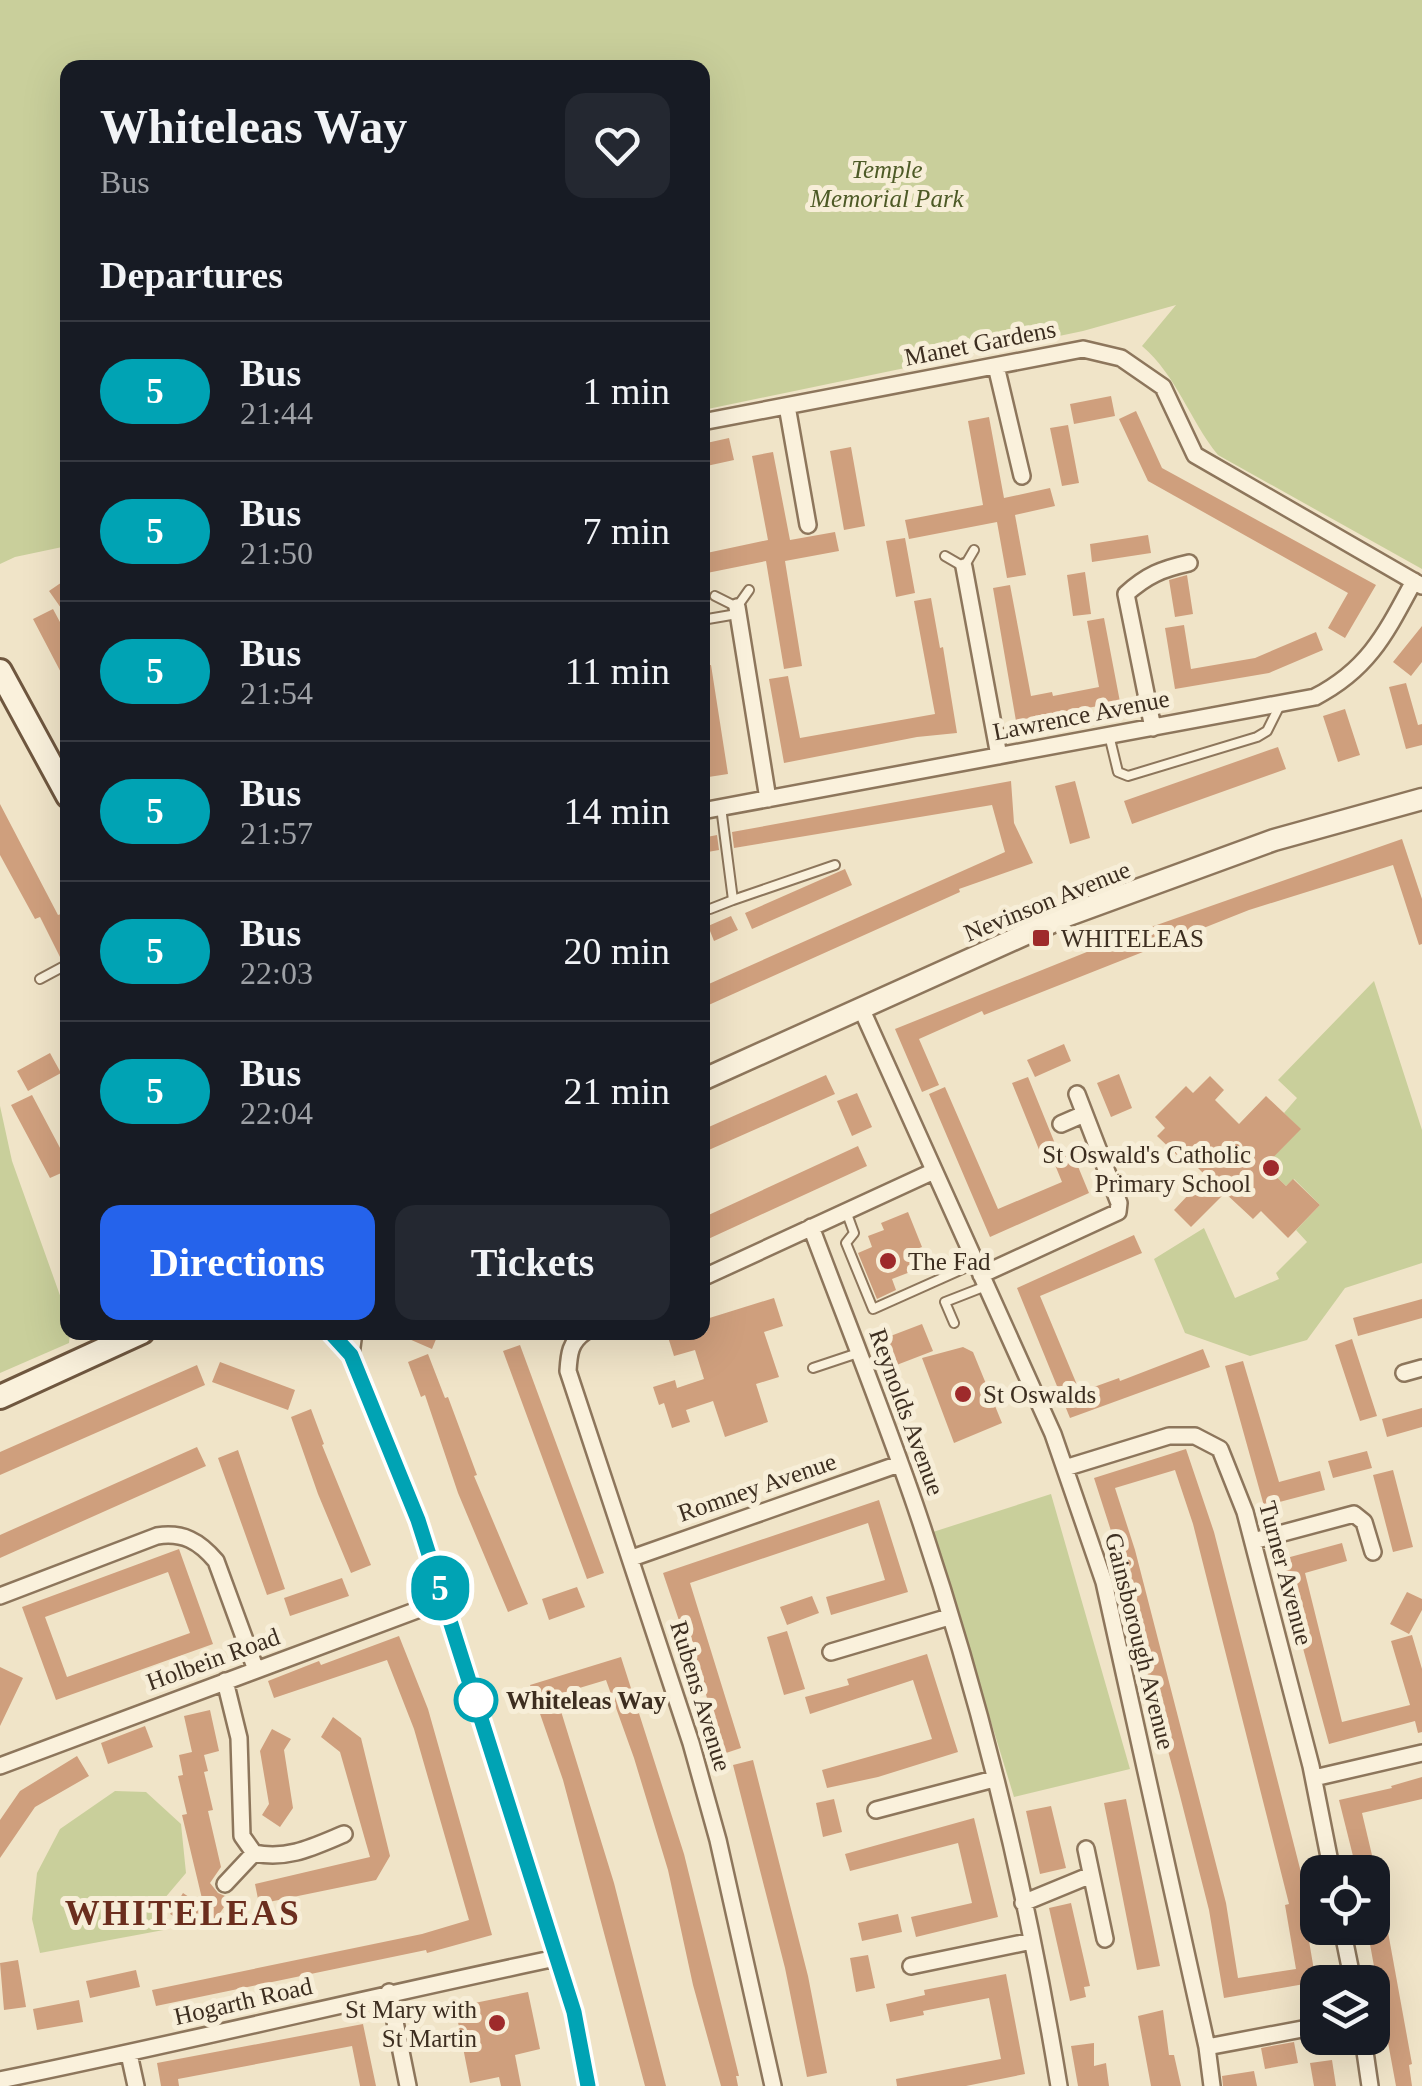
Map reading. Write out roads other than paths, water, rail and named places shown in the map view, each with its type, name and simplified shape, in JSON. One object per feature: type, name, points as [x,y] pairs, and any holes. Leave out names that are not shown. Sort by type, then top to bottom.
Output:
[{"type":"main road","points":[[0,671],[60,781]]},
{"type":"main road","points":[[0,1398],[125,1340]]},
{"type":"street","name":"Manet Gardens","points":[[710,420],[1083,349],[1121,358],[1163,386],[1196,455],[1418,583]]},
{"type":"street","points":[[996,366],[1022,476]]},
{"type":"street","points":[[787,406],[808,524]]},
{"type":"street","points":[[1153,728],[1126,594],[1160,570],[1189,563]]},
{"type":"street","points":[[964,567],[999,756]]},
{"type":"street","name":"Lawrence Avenue","points":[[710,809],[1314,697],[1342,683],[1369,658],[1418,583]]},
{"type":"street","points":[[737,610],[768,799]]},
{"type":"street","name":"Nevinson Avenue","points":[[710,1076],[1066,916],[1274,840],[1422,799]]},
{"type":"street","name":"Gainsborough Avenue","points":[[862,1008],[1053,1434],[1104,1582],[1207,2047],[1212,2086]]},
{"type":"street","points":[[981,1275],[1118,1212],[1119,1203],[1076,1094]]},
{"type":"street","points":[[1061,1124],[1084,1114]]},
{"type":"street","points":[[710,1274],[934,1171]]},
{"type":"street","name":"Reynolds Avenue","points":[[812,1228],[900,1464],[949,1617],[1024,1903],[1058,2086]]},
{"type":"street","points":[[337,1340],[351,1355],[418,1520],[574,2012],[588,2086]]},
{"type":"street","points":[[351,1355],[353,1340]]},
{"type":"street","name":"Rubens Avenue","points":[[576,1340],[569,1353],[568,1371],[632,1558],[718,1840],[774,2086]]},
{"type":"street","points":[[1404,1373],[1422,1368]]},
{"type":"street","name":"Turner Avenue","points":[[1065,1468],[1169,1436],[1196,1436],[1220,1449],[1245,1512],[1314,1778],[1329,1855]]},
{"type":"street","name":"Romney Avenue","points":[[632,1558],[900,1464]]},
{"type":"street","points":[[1354,1514],[1358,1496]]},
{"type":"street","points":[[1252,1541],[1354,1514]]},
{"type":"street","points":[[1354,1514],[1364,1522],[1374,1552]]},
{"type":"street","points":[[0,1596],[157,1536],[182,1536],[205,1548],[216,1561],[256,1670]]},
{"type":"street","name":"Holbein Road","points":[[0,1766],[444,1600]]},
{"type":"street","points":[[831,1652],[949,1617]]},
{"type":"street","points":[[225,1682],[239,1738],[242,1836],[254,1853],[272,1857],[296,1854],[344,1834]]},
{"type":"street","points":[[1314,1778],[1422,1754]]},
{"type":"street","points":[[876,1810],[994,1779]]},
{"type":"street","points":[[1086,1849],[1106,1939]]},
{"type":"street","points":[[226,1884],[254,1853]]},
{"type":"street","points":[[1024,1903],[1091,1875]]},
{"type":"street","points":[[911,1966],[1032,1941]]},
{"type":"street","name":"Hogarth Road","points":[[0,2080],[556,1958]]},
{"type":"street","points":[[390,1992],[408,2086]]},
{"type":"street","points":[[1207,2047],[1300,2029]]},
{"type":"street","points":[[129,2054],[136,2086]]},
{"type":"street","points":[[1366,2055],[1370,2086]]},
{"type":"lane","points":[[945,556],[964,567],[974,550]]},
{"type":"lane","points":[[710,618],[737,610],[749,590]]},
{"type":"lane","points":[[715,596],[737,610]]},
{"type":"lane","points":[[1109,735],[1118,772],[1128,776],[1257,737],[1267,731],[1280,704]]},
{"type":"lane","points":[[721,807],[733,900]]},
{"type":"lane","points":[[710,909],[835,864]]},
{"type":"lane","points":[[40,978],[60,968]]},
{"type":"lane","points":[[846,1212],[854,1233],[846,1243],[873,1309],[981,1275]]},
{"type":"lane","points":[[954,1323],[945,1302],[981,1275]]},
{"type":"lane","points":[[813,1368],[858,1353]]},
{"type":"place","name":"WHITELEAS","points":[[1041,938]]},
{"type":"place","name":"St Oswald's Catholic Primary School","points":[[1271,1168]]},
{"type":"place","name":"The Fad","points":[[888,1261]]},
{"type":"place","name":"St Oswalds","points":[[963,1394]]},
{"type":"place","name":"Whiteleas Way","points":[[476,1700]]},
{"type":"place","name":"St Mary with St Martin","points":[[497,2023]]},
{"type":"district","name":"WHITELEAS","points":[[183,1913]]},
{"type":"park label","name":"Temple Memorial Park","points":[[887,184]]}]
